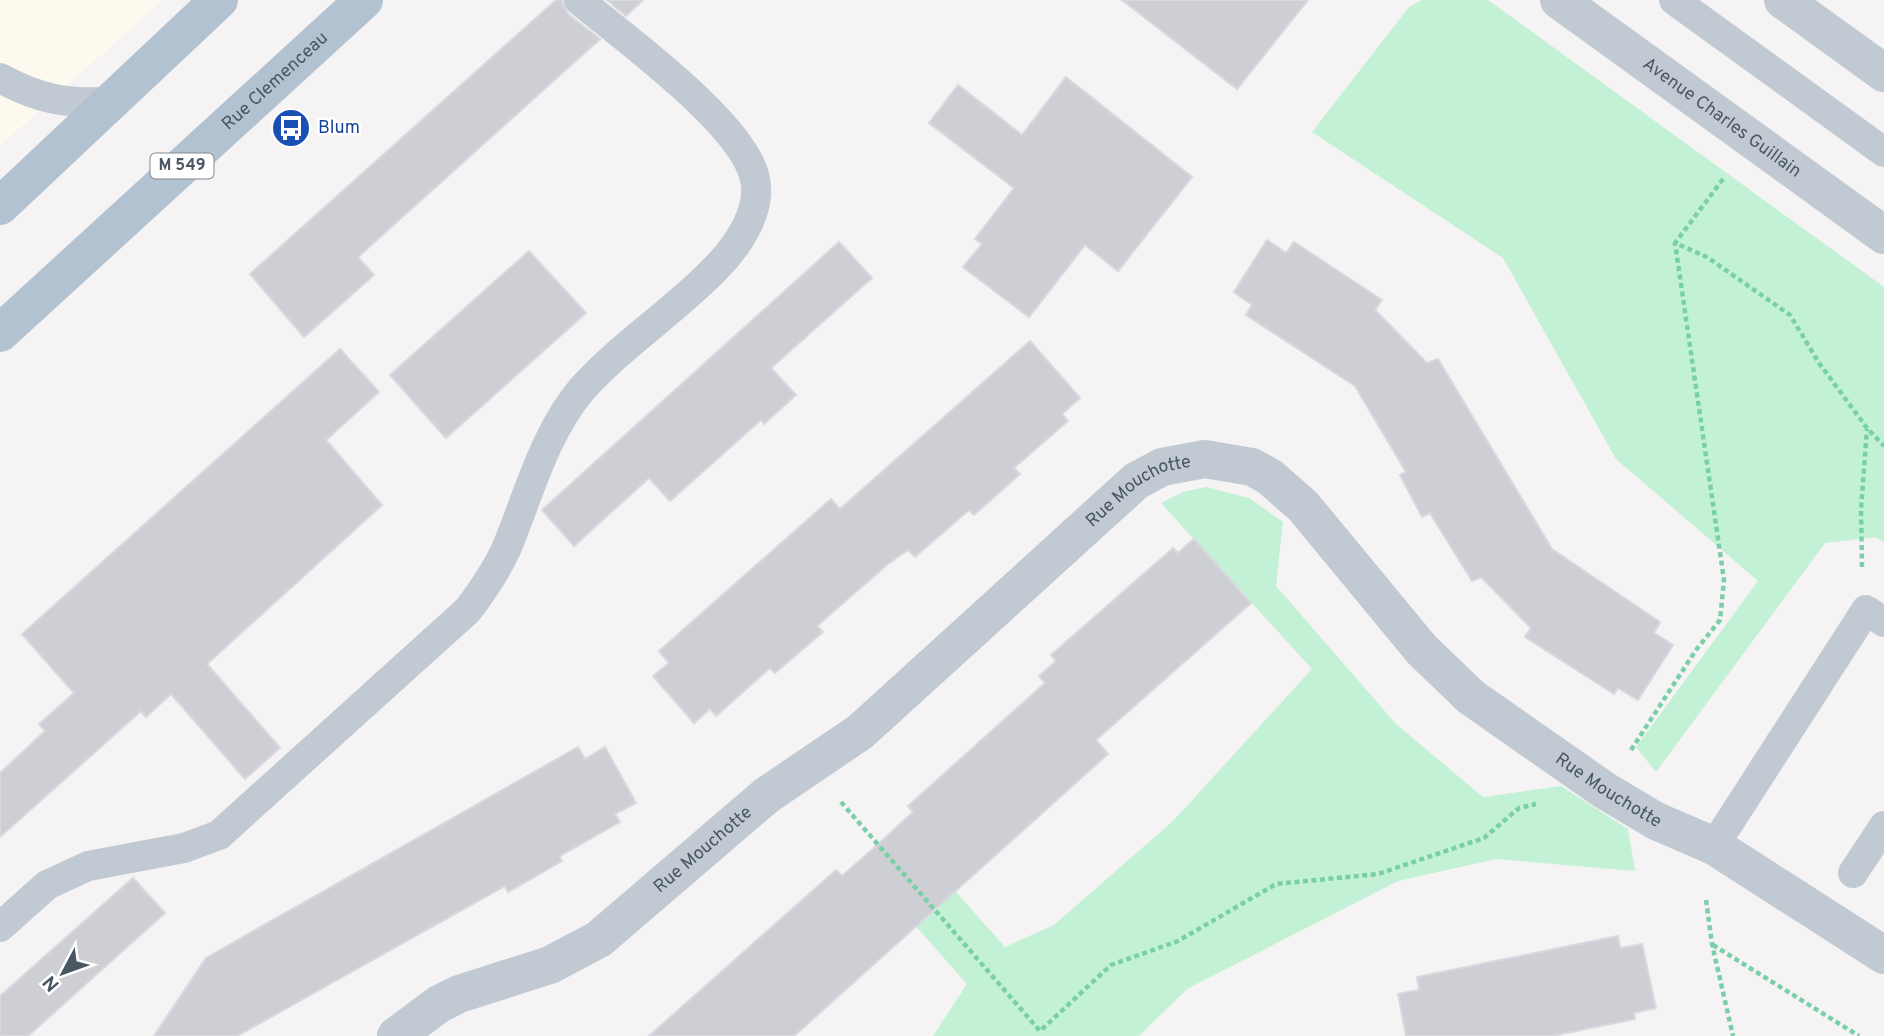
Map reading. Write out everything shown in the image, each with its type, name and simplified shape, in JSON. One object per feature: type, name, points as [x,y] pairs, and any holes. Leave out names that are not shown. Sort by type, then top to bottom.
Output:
[{"type":"main road","points":[[0,206],[219,0]]},
{"type":"main road","name":"Rue Clemenceau","points":[[0,332],[364,0]]},
{"type":"street","name":"Avenue Charles Guillain","points":[[1559,0],[1884,235]]},
{"type":"street","points":[[1783,0],[1884,73]]},
{"type":"street","name":"Rue Mouchotte","points":[[396,1036],[430,1010],[459,994],[550,965],[599,939],[768,795],[860,732],[1136,481],[1161,467],[1205,459],[1252,467],[1288,491],[1445,676],[1507,723],[1604,790],[1656,821],[1706,842],[1884,955]]},
{"type":"lane","points":[[0,927],[47,885],[88,866],[184,848],[219,835],[458,619],[488,583],[507,548],[537,468],[582,390],[717,268],[741,238],[754,210],[756,181],[746,154],[724,124],[579,0]]},
{"type":"lane","points":[[1674,0],[1884,152]]},
{"type":"lane","points":[[0,78],[32,96],[76,104],[109,102]]},
{"type":"lane","points":[[1706,842],[1875,616]]},
{"type":"lane","points":[[1853,873],[1884,826]]},
{"type":"path","points":[[810,767],[1040,1031],[1111,965],[1178,941],[1276,884],[1378,874],[1484,838],[1519,808],[1604,790],[1696,650],[1720,620],[1724,580],[1675,243],[1752,140]]},
{"type":"path","points":[[1675,243],[1707,257],[1790,315],[1819,363],[1867,428],[1884,446]]},
{"type":"path","points":[[1867,428],[1861,509],[1875,616]]},
{"type":"path","points":[[1706,842],[1712,944],[1733,1036]]},
{"type":"path","points":[[1712,944],[1859,1036]]},
{"type":"shaded area","points":[[0,0],[163,0],[0,146]]},
{"type":"green space","points":[[1422,0],[1488,0],[1884,287],[1884,542],[1875,537],[1825,543],[1656,772],[1636,747],[1758,581],[1616,459],[1503,258],[1312,132],[1409,7]]},
{"type":"green space","points":[[1206,487],[1249,498],[1283,522],[1276,586],[1396,724],[1483,797],[1561,786],[1628,829],[1635,871],[1496,859],[1398,881],[1187,989],[1139,1036],[933,1036],[967,984],[859,862],[898,827],[1005,947],[1054,925],[1173,821],[1312,669],[1161,503],[1183,492]]},
{"type":"building","points":[[556,0],[562,0],[568,14],[600,39],[358,257],[374,275],[304,337],[250,274]]},
{"type":"building","points":[[607,0],[643,0],[626,16]]},
{"type":"building","points":[[1122,0],[1308,0],[1237,89]]},
{"type":"building","points":[[1066,77],[1192,177],[1118,271],[1085,245],[1029,317],[963,267],[982,244],[975,239],[1014,188],[929,123],[958,85],[1022,135]]},
{"type":"building","points":[[1267,240],[1286,253],[1294,242],[1382,300],[1375,310],[1427,363],[1438,359],[1552,549],[1660,622],[1654,633],[1673,645],[1638,700],[1618,688],[1614,694],[1525,637],[1531,628],[1481,577],[1472,581],[1430,513],[1422,517],[1400,475],[1406,472],[1355,386],[1246,315],[1252,305],[1234,292]]},
{"type":"building","points":[[839,242],[872,278],[771,368],[796,395],[764,424],[761,420],[670,501],[649,478],[574,546],[542,510]]},
{"type":"building","points":[[529,251],[586,313],[446,438],[390,375]]},
{"type":"building","points":[[1030,341],[1080,398],[1062,414],[1068,421],[1014,468],[1020,474],[974,515],[969,510],[915,557],[908,550],[888,564],[817,626],[823,632],[775,673],[770,668],[716,716],[710,709],[694,723],[653,676],[669,663],[659,651],[831,499],[840,509]]},
{"type":"building","points":[[340,349],[379,392],[326,440],[382,505],[207,664],[280,748],[245,779],[171,694],[146,717],[141,711],[0,837],[0,773],[45,731],[39,724],[74,693],[22,634]]},
{"type":"building","points":[[1194,539],[1251,603],[1096,740],[1108,754],[794,1036],[649,1036],[836,870],[842,876],[876,846],[913,812],[908,806],[1045,683],[1039,676],[1056,661],[1051,655],[1173,548],[1178,553]]},
{"type":"building","points":[[578,747],[585,759],[605,747],[636,803],[615,814],[620,822],[560,856],[562,861],[508,892],[505,886],[237,1036],[154,1036],[206,958]]},
{"type":"building","points":[[133,878],[165,913],[28,1036],[0,1036],[0,996]]},
{"type":"building","points":[[1618,936],[1620,948],[1642,944],[1656,1008],[1634,1013],[1635,1019],[1552,1036],[1406,1036],[1398,994],[1419,990],[1417,977]]},
{"type":"place","name":"Blum","points":[[291,128]]}]
